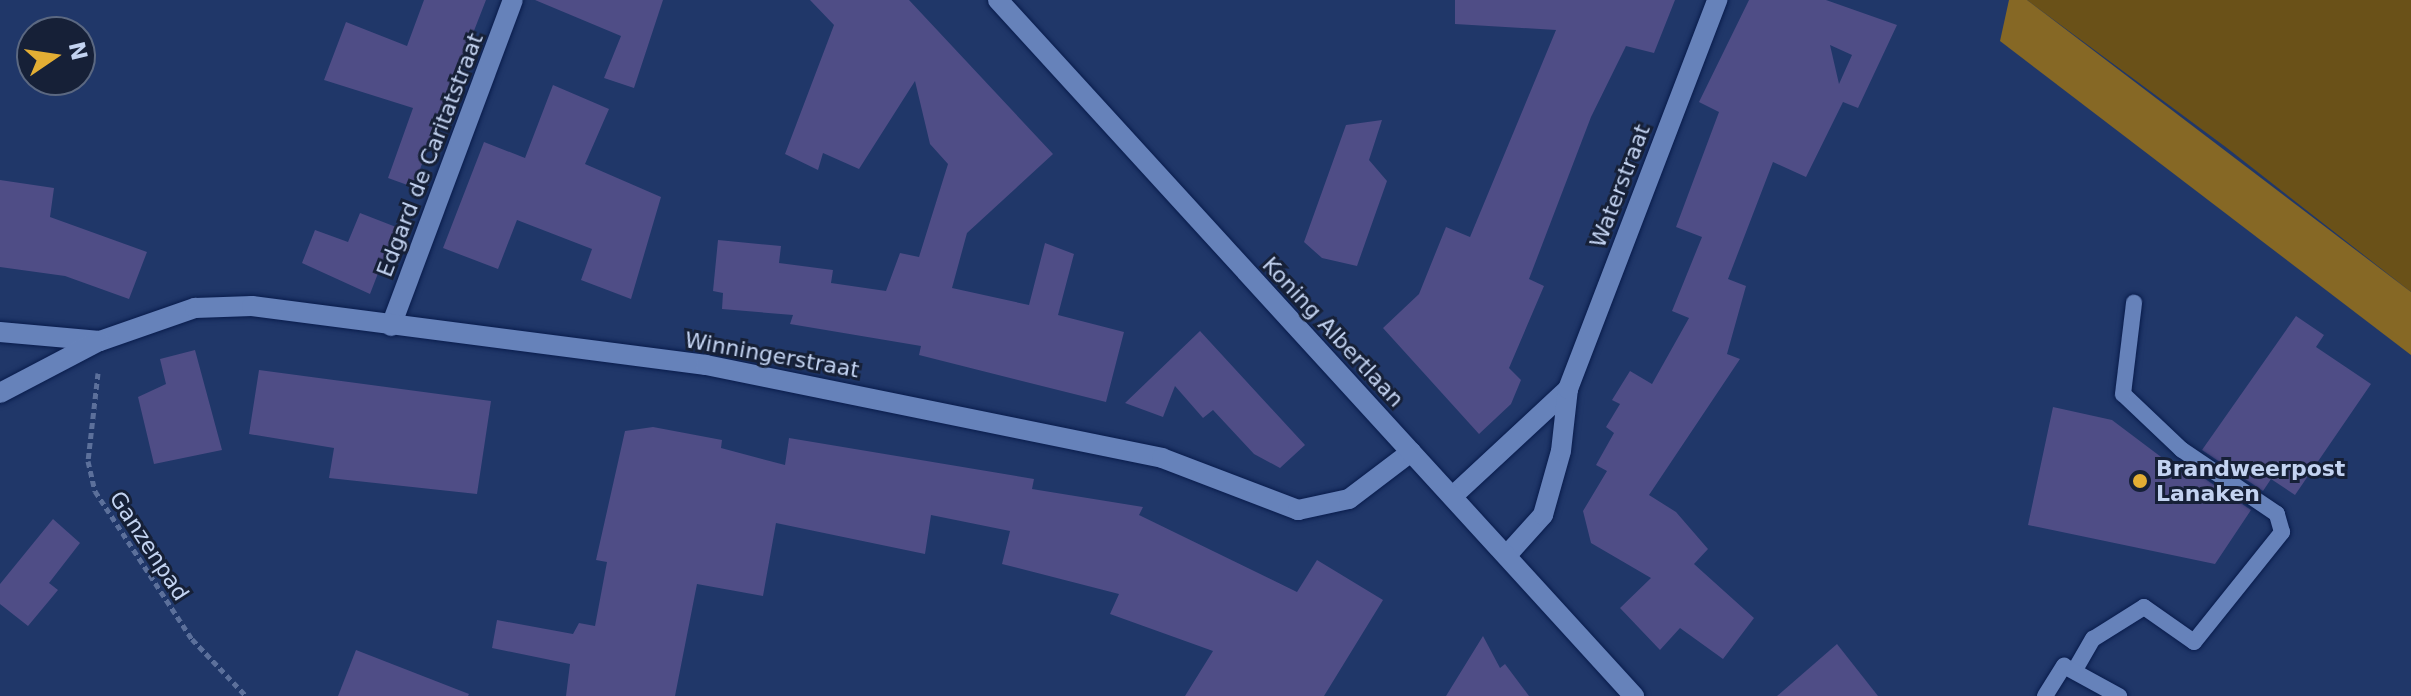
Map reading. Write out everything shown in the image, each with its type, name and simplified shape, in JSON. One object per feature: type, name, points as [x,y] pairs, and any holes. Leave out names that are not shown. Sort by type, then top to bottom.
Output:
[{"type":"street","name":"Edgard de Caritatstraat","points":[[391,326],[513,0]]},
{"type":"street","name":"Koning Albertlaan","points":[[998,0],[1411,452],[1454,495],[1634,696]]},
{"type":"street","name":"Waterstraat","points":[[1507,555],[1543,515],[1561,451],[1568,389],[1717,0]]},
{"type":"street","name":"Winningerstraat","points":[[0,393],[100,341],[195,308],[252,306],[706,365],[1029,428],[1162,458],[1298,510],[1349,499],[1411,452]]},
{"type":"street","name":"Winningerstraat","points":[[0,332],[100,341]]},
{"type":"street","name":"Waterstraat","points":[[1454,495],[1568,389]]},
{"type":"lane","points":[[2076,668],[2093,639],[2144,607],[2194,642],[2282,532],[2277,514],[2182,450],[2123,394],[2134,303]]},
{"type":"lane","points":[[2045,696],[2064,666],[2076,668],[2119,696]]},
{"type":"path","name":"Ganzenpad","points":[[100,341],[88,448],[95,491],[192,639],[246,696]]},
{"type":"shaded area","points":[[2009,0],[2027,0],[2411,292],[2411,355],[2000,41]]},
{"type":"shaded area","points":[[2027,0],[2411,0],[2411,292],[2227,148]]},
{"type":"building","points":[[424,0],[486,0],[413,187],[388,178],[413,108],[324,80],[346,22],[407,46]]},
{"type":"building","points":[[535,0],[663,0],[634,88],[604,78],[621,36]]},
{"type":"building","points":[[810,0],[909,0],[1053,154],[967,233],[952,288],[1029,305],[1045,243],[1074,254],[1058,315],[1124,332],[1106,402],[919,355],[921,346],[790,324],[793,315],[722,309],[723,293],[713,291],[718,240],[781,246],[779,263],[833,270],[831,283],[886,291],[900,253],[919,257],[948,164],[930,144],[915,81],[859,169],[823,153],[818,170],[785,154],[834,25]]},
{"type":"building","points":[[1455,0],[1675,0],[1654,53],[1626,46],[1591,117],[1529,279],[1544,286],[1509,368],[1521,380],[1511,404],[1479,434],[1383,328],[1419,294],[1446,227],[1470,237],[1556,30],[1455,24]]},
{"type":"building","points":[[1749,0],[1826,0],[1897,25],[1858,108],[1843,102],[1806,177],[1773,162],[1728,279],[1746,286],[1727,354],[1740,359],[1649,495],[1676,512],[1708,549],[1694,564],[1754,618],[1723,659],[1680,628],[1660,650],[1620,608],[1651,578],[1591,543],[1583,511],[1607,471],[1596,465],[1614,433],[1606,427],[1620,404],[1612,400],[1630,371],[1652,384],[1689,318],[1672,311],[1702,237],[1676,227],[1719,112],[1699,102]],"holes":[[[1830,45],[1852,55],[1839,84]]]},
{"type":"building","points":[[553,85],[609,109],[585,164],[661,197],[631,299],[581,280],[592,249],[517,220],[498,269],[443,248],[484,142],[525,158]]},
{"type":"building","points":[[1382,120],[1369,160],[1387,181],[1357,266],[1322,258],[1304,242],[1346,125]]},
{"type":"building","points":[[0,180],[54,188],[50,217],[147,252],[129,299],[65,276],[0,267]]},
{"type":"building","points":[[360,213],[396,227],[370,294],[302,263],[315,230],[348,242]]},
{"type":"building","points":[[2296,316],[2324,335],[2316,347],[2371,384],[2295,495],[2271,479],[2263,491],[2202,450]]},
{"type":"building","points":[[1200,331],[1305,445],[1280,468],[1254,454],[1213,410],[1203,418],[1175,386],[1163,417],[1125,403]]},
{"type":"building","points":[[195,350],[222,450],[154,464],[138,397],[166,384],[160,359]]},
{"type":"building","points":[[259,370],[491,401],[477,494],[329,478],[334,448],[249,434]]},
{"type":"building","points":[[2053,407],[2112,420],[2185,475],[2189,468],[2251,510],[2215,564],[2028,525]]},
{"type":"building","points":[[653,427],[722,440],[721,448],[785,465],[789,438],[1034,479],[1032,489],[1143,507],[1139,515],[1297,592],[1317,560],[1383,600],[1324,696],[1185,696],[1213,651],[1110,614],[1119,594],[1002,564],[1010,531],[931,515],[925,554],[776,523],[763,596],[697,584],[675,696],[566,696],[570,664],[492,648],[497,620],[573,634],[579,623],[595,626],[607,562],[596,560],[625,431]]},
{"type":"building","points":[[53,519],[80,543],[49,583],[58,590],[28,626],[0,604],[0,584]]},
{"type":"building","points":[[1483,636],[1500,668],[1505,664],[1529,696],[1446,696]]},
{"type":"building","points":[[1837,644],[1878,696],[1777,696]]},
{"type":"building","points":[[356,650],[469,694],[338,696]]},
{"type":"place","name":"Brandweerpost Lanaken","points":[[2140,481]]}]
